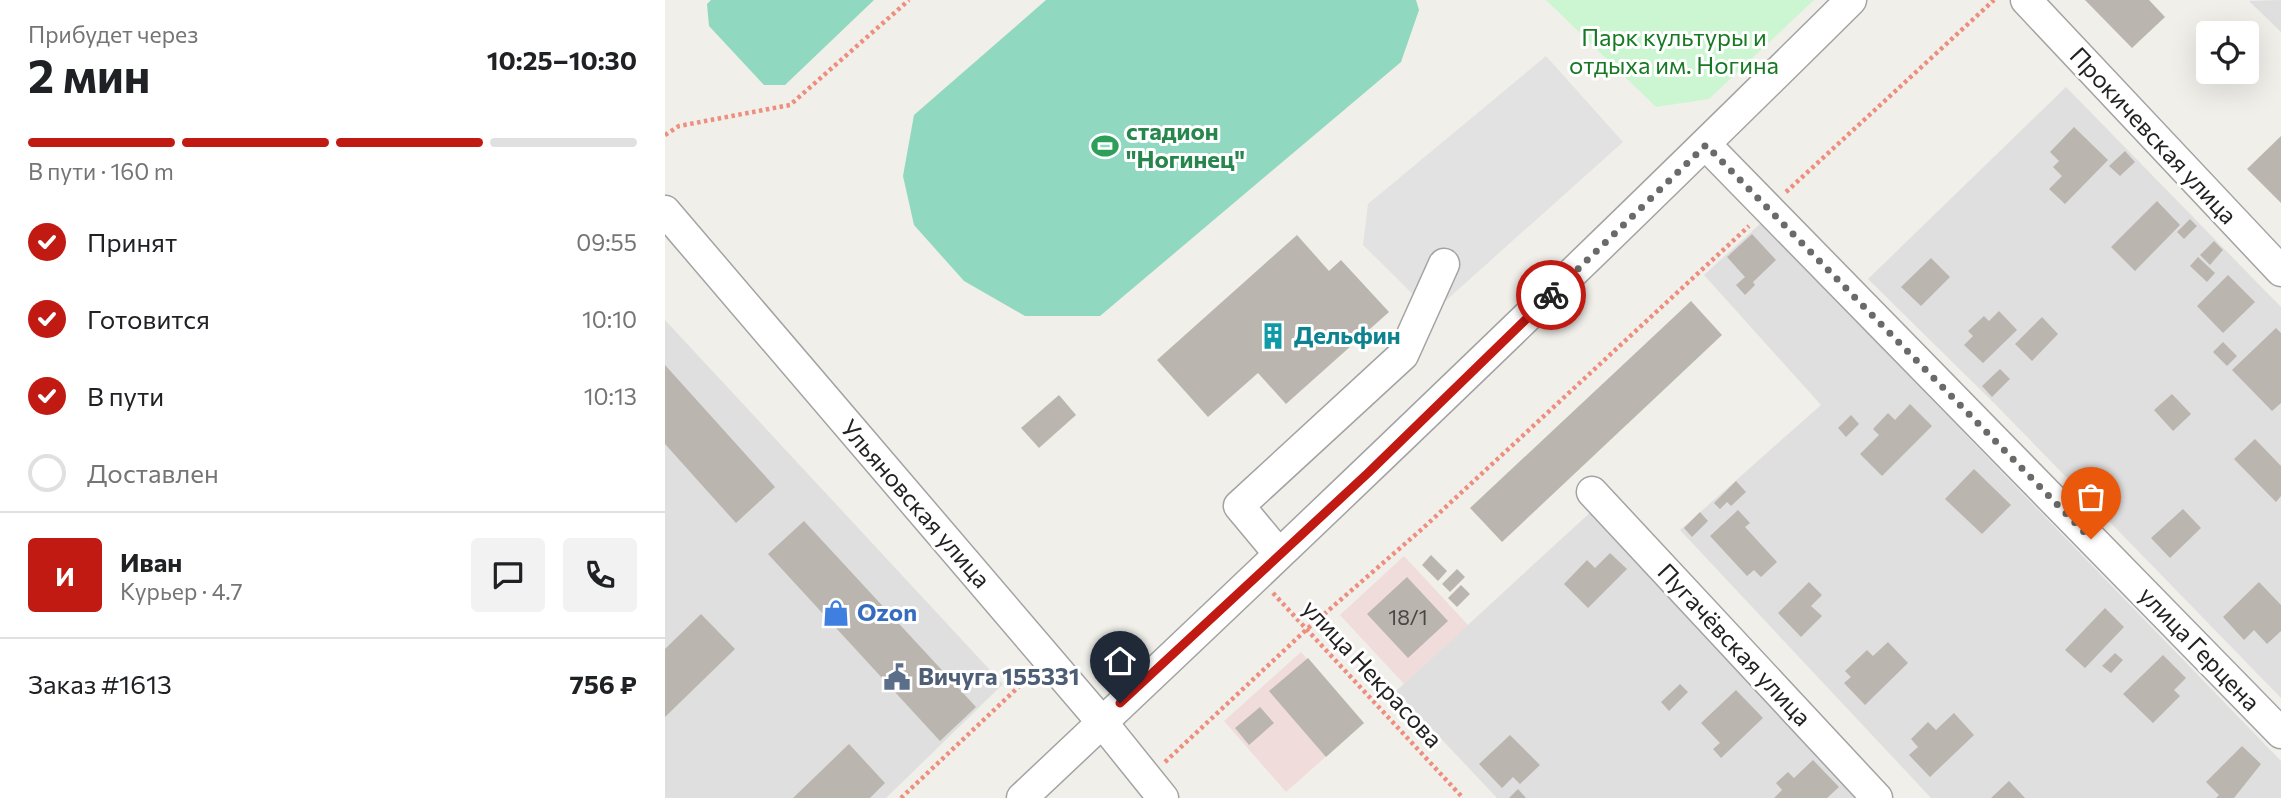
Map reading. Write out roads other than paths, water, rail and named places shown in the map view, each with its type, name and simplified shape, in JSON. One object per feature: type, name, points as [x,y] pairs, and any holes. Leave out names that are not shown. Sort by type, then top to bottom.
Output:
[{"type":"street","points":[[1022,798],[1255,575],[1368,473],[1706,145],[1851,0]]},
{"type":"street","name":"Прокичевская улица","points":[[2026,0],[2281,271]]},
{"type":"street","name":"улица Герцена","points":[[1706,145],[2281,733]]},
{"type":"street","name":"Ульяновская улица","points":[[665,211],[1101,721],[1154,788]]},
{"type":"street","points":[[1279,554],[1239,506],[1403,355],[1444,264]]},
{"type":"street","name":"Пугачёвская улица","points":[[1592,492],[1877,798]]},
{"type":"place","name":"стадион \"Ногинец\"","points":[[1105,146]]},
{"type":"place","name":"Дельфин","points":[[1273,336]]},
{"type":"place","name":"Ozon","points":[[836,613]]},
{"type":"place","name":"Вичуга 155331","points":[[897,677]]},
{"type":"park label","name":"Парк культуры и отдыха им. Ногина","points":[[1674,52]]}]
